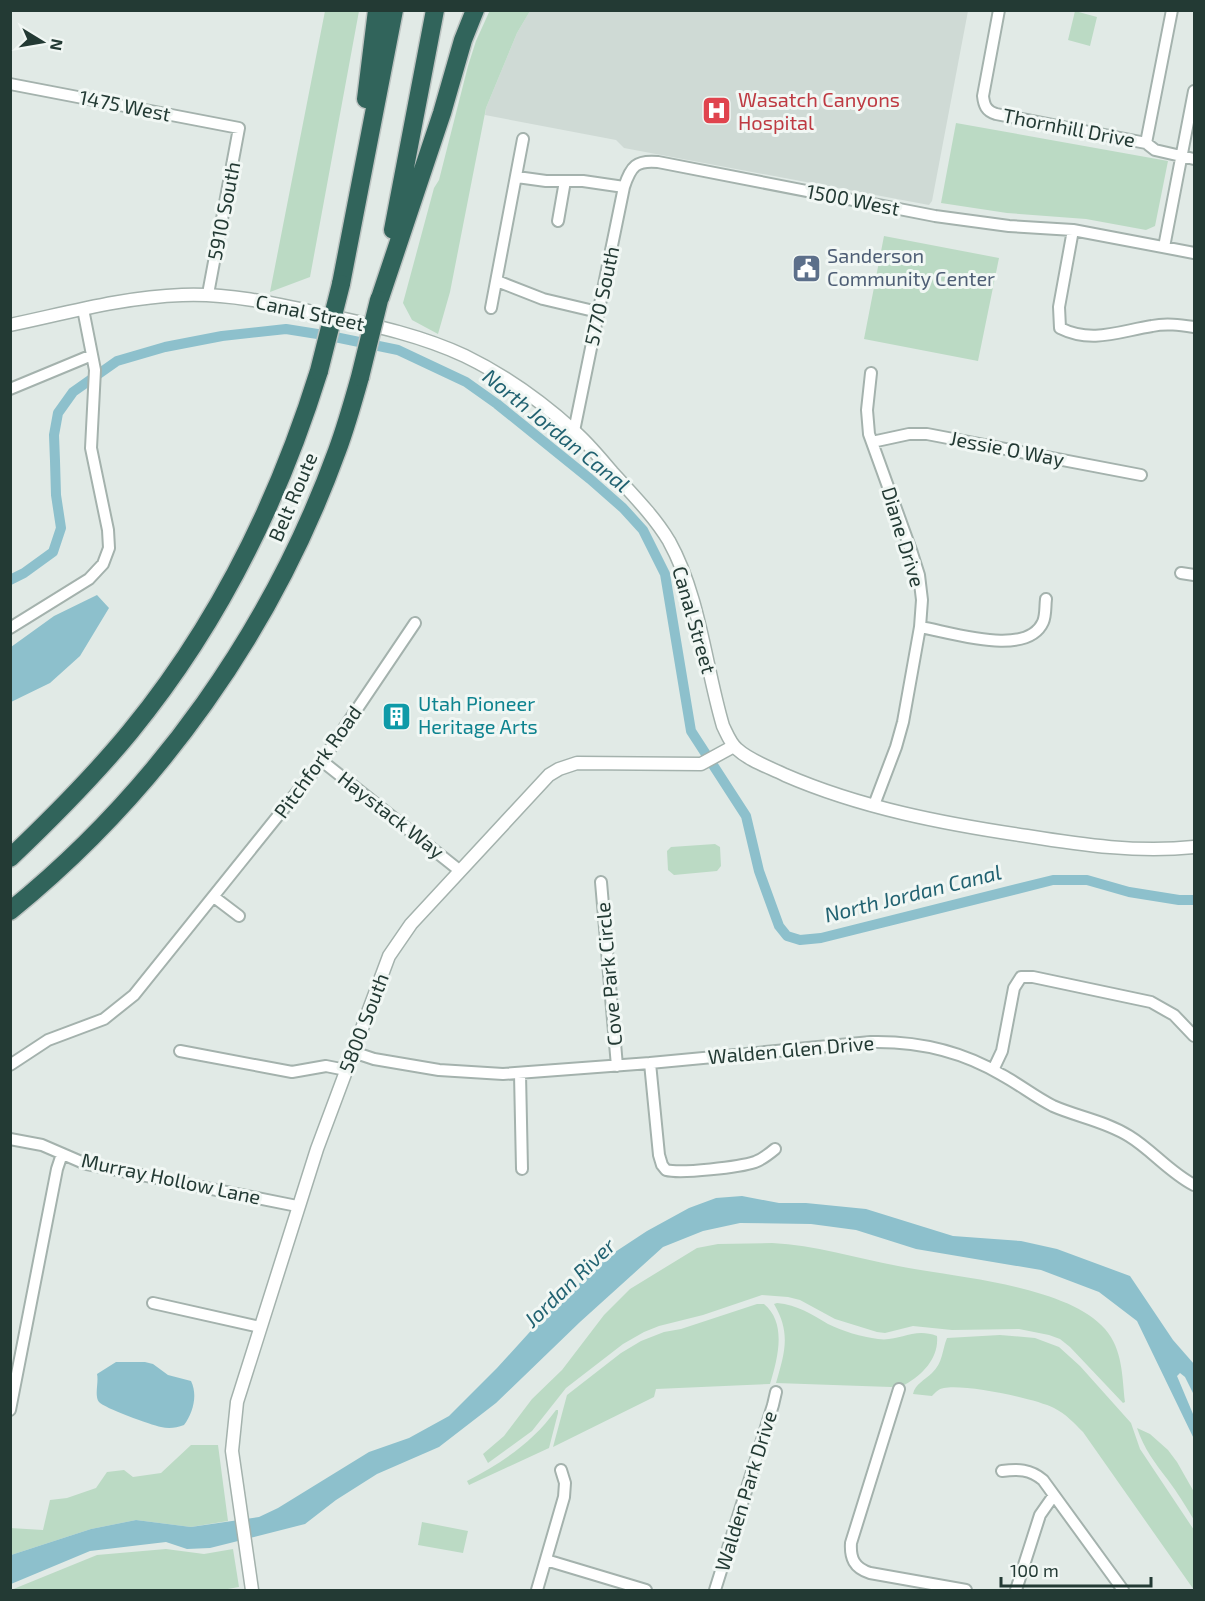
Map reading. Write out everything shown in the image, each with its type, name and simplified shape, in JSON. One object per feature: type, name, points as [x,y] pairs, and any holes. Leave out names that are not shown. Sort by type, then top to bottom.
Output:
[{"type":"highway","points":[[354,214],[377,10]]},
{"type":"highway","name":"Belt Route","points":[[10,858],[53,817],[131,731],[180,666],[230,584],[263,521],[296,440],[318,372],[340,284],[394,10]]},
{"type":"highway","name":"Belt Route","points":[[10,911],[49,879],[88,842],[136,789],[194,718],[247,641],[310,519],[338,450],[360,378],[380,299],[435,10]]},
{"type":"highway","points":[[380,299],[442,113],[463,40],[475,10]]},
{"type":"street","name":"Thornhill Drive","points":[[999,10],[983,96],[984,105],[988,110],[996,114],[1146,143],[1155,150],[1194,159]]},
{"type":"street","name":"Thornhill Drive","points":[[1146,143],[1172,10]]},
{"type":"street","name":"1475 West","points":[[10,84],[239,128]]},
{"type":"street","points":[[1164,247],[1194,91]]},
{"type":"street","name":"5910 South","points":[[208,294],[239,128]]},
{"type":"street","points":[[491,308],[523,139]]},
{"type":"street","name":"1500 West","points":[[636,164],[648,161],[658,162],[976,223],[1073,230],[1194,253]]},
{"type":"street","name":"5770 South","points":[[574,431],[624,187],[636,164]]},
{"type":"street","points":[[517,177],[624,187]]},
{"type":"street","points":[[558,221],[565,180]]},
{"type":"street","points":[[1073,230],[1059,307],[1060,328],[1096,336],[1115,335],[1161,325],[1194,327]]},
{"type":"street","points":[[497,281],[543,299],[598,312]]},
{"type":"street","name":"Canal Street","points":[[10,326],[83,309],[158,296],[208,294],[302,309],[395,331],[465,357],[503,379],[574,431],[651,515],[673,549],[693,602],[720,718],[734,746]]},
{"type":"street","points":[[10,628],[88,579],[97,572],[107,555],[108,530],[91,448],[95,370],[83,309]]},
{"type":"street","points":[[10,389],[92,355]]},
{"type":"street","name":"Diane Drive","points":[[871,374],[867,410],[868,426],[916,564],[921,594],[920,627],[900,735],[874,806]]},
{"type":"street","name":"Jessie O Way","points":[[872,442],[909,434],[927,435],[1141,475]]},
{"type":"street","points":[[1181,573],[1194,575]]},
{"type":"street","points":[[920,627],[1001,641],[1022,640],[1034,634],[1042,625],[1046,599]]},
{"type":"street","name":"Pitchfork Road","points":[[10,1065],[48,1040],[94,1024],[125,1004],[156,970],[322,761],[415,623]]},
{"type":"street","points":[[734,746],[768,767],[809,785],[874,806],[963,826],[1074,843],[1143,850],[1194,847]]},
{"type":"street","name":"5800 South","points":[[252,1590],[232,1451],[237,1402],[297,1206],[389,956],[411,924],[459,870],[540,782],[559,769],[577,763],[701,764],[734,746]]},
{"type":"street","name":"Haystack Way","points":[[322,761],[459,870]]},
{"type":"street","name":"Cove Park Circle","points":[[601,882],[617,1066]]},
{"type":"street","points":[[214,897],[239,916]]},
{"type":"street","points":[[993,1070],[1002,1051],[1014,988],[1021,977],[1033,977],[1142,999],[1167,1010],[1194,1036]]},
{"type":"street","name":"Walden Glen Drive","points":[[353,1052],[374,1059],[454,1072],[520,1074],[885,1042],[922,1045],[948,1051],[993,1070],[1052,1105],[1104,1123],[1128,1135],[1173,1172],[1194,1185]]},
{"type":"street","points":[[180,1051],[292,1072],[326,1066],[346,1070]]},
{"type":"street","points":[[650,1063],[659,1155],[666,1170],[680,1172],[753,1163],[775,1149]]},
{"type":"street","points":[[520,1074],[522,1169]]},
{"type":"street","name":"Murray Hollow Lane","points":[[10,1139],[42,1145],[86,1164],[297,1206]]},
{"type":"street","points":[[10,1410],[57,1168],[62,1154]]},
{"type":"street","points":[[153,1303],[260,1327]]},
{"type":"street","points":[[899,1389],[851,1543],[852,1560],[859,1568],[870,1573],[966,1590]]},
{"type":"street","name":"Walden Park Drive","points":[[715,1590],[776,1392]]},
{"type":"street","points":[[537,1590],[564,1497],[565,1484],[561,1470]]},
{"type":"street","points":[[1002,1471],[1030,1471],[1043,1480],[1123,1590]]},
{"type":"street","points":[[1016,1590],[1040,1515],[1054,1495]]},
{"type":"street","points":[[546,1560],[646,1590]]},
{"type":"shaded area","name":"Wasatch Canyons Hospital","points":[[530,11],[968,11],[932,201],[929,205],[624,148],[616,140],[485,115],[517,33]]},
{"type":"green space","points":[[490,10],[530,11],[517,33],[486,108],[450,292],[438,334],[412,320],[403,303],[434,188],[439,180],[468,66]]},
{"type":"green space","points":[[325,11],[359,11],[310,277],[270,292]]},
{"type":"green space","points":[[1075,11],[1097,17],[1090,46],[1068,40]]},
{"type":"green space","points":[[956,123],[1168,161],[1155,226],[1146,230],[1086,219],[1007,213],[941,203]]},
{"type":"green space","points":[[884,236],[999,258],[978,361],[864,339]]},
{"type":"green space","points":[[715,844],[720,847],[721,866],[717,871],[674,875],[668,870],[667,851],[671,847]]},
{"type":"green space","points":[[772,1243],[819,1249],[898,1266],[1008,1285],[1064,1302],[1087,1314],[1111,1337],[1121,1364],[1125,1402],[1123,1403],[1070,1347],[1060,1339],[1049,1335],[1019,1329],[952,1330],[913,1326],[885,1333],[877,1332],[835,1319],[800,1300],[762,1295],[703,1315],[659,1326],[623,1344],[566,1388],[532,1431],[488,1463],[483,1454],[504,1436],[532,1399],[562,1370],[604,1315],[630,1289],[697,1248],[718,1244]]},
{"type":"green space","points":[[757,1304],[764,1304],[771,1312],[778,1331],[778,1352],[770,1384],[656,1389],[654,1397],[553,1447],[567,1395],[621,1353],[641,1341],[664,1332],[681,1329]]},
{"type":"green space","points":[[774,1304],[798,1308],[834,1327],[865,1337],[893,1339],[921,1333],[937,1336],[933,1358],[924,1370],[901,1386],[776,1383],[785,1343],[783,1324]]},
{"type":"green space","points":[[1000,1335],[1035,1338],[1059,1347],[1080,1366],[1131,1423],[1140,1449],[1194,1530],[1194,1590],[1083,1432],[1062,1413],[1031,1400],[983,1390],[954,1387],[940,1389],[932,1396],[913,1394],[918,1385],[938,1365],[947,1338]]},
{"type":"green space","points":[[556,1410],[558,1413],[549,1448],[469,1485],[467,1481],[492,1467],[527,1442]]},
{"type":"green space","points":[[1137,1428],[1150,1434],[1168,1450],[1177,1462],[1194,1492],[1194,1520],[1150,1456]]},
{"type":"green space","points":[[191,1445],[218,1445],[228,1521],[191,1527],[136,1520],[91,1529],[11,1555],[10,1528],[43,1530],[50,1500],[67,1498],[96,1488],[107,1472],[124,1470],[133,1477],[161,1473]]},
{"type":"green space","points":[[422,1522],[468,1531],[463,1553],[418,1545]]},
{"type":"green space","points":[[166,1549],[204,1554],[233,1549],[239,1587],[222,1590],[11,1590],[97,1555]]},
{"type":"water","points":[[97,595],[109,608],[80,656],[50,683],[11,702],[11,647],[54,616]]},
{"type":"water","points":[[742,1196],[779,1203],[806,1203],[866,1209],[953,1236],[1021,1241],[1057,1249],[1130,1276],[1173,1340],[1194,1364],[1194,1395],[1185,1377],[1180,1373],[1177,1376],[1194,1413],[1194,1439],[1137,1321],[1099,1292],[1041,1270],[916,1249],[856,1230],[811,1224],[740,1223],[703,1231],[663,1247],[580,1322],[496,1403],[439,1447],[377,1474],[336,1500],[305,1524],[210,1548],[187,1549],[166,1542],[90,1551],[11,1584],[11,1555],[91,1529],[136,1520],[191,1527],[259,1517],[278,1508],[369,1452],[409,1438],[449,1416],[547,1313],[609,1256],[647,1231],[689,1208],[716,1198]]},
{"type":"water","points":[[116,1362],[153,1364],[168,1375],[191,1381],[194,1404],[184,1425],[170,1428],[156,1426],[118,1412],[99,1402],[97,1374]]},
{"type":"waterway","name":"North Jordan Canal","points":[[10,580],[53,552],[61,528],[56,495],[54,435],[58,413],[73,392],[117,361],[165,347],[222,336],[286,329],[398,350],[466,382],[497,404],[590,479],[623,508],[643,530],[665,574],[691,731],[746,816],[759,871],[779,926],[787,936],[800,940],[821,938],[1053,880],[1087,880],[1129,892],[1179,900],[1194,900]]},
{"type":"place","name":"Wasatch Canyons Hospital","points":[[717,111]]},
{"type":"place","name":"Sanderson Community Center","points":[[806,268]]},
{"type":"place","name":"Utah Pioneer Heritage Arts","points":[[397,716]]},
{"type":"water label","name":"Jordan River","points":[[570,1283]]}]
